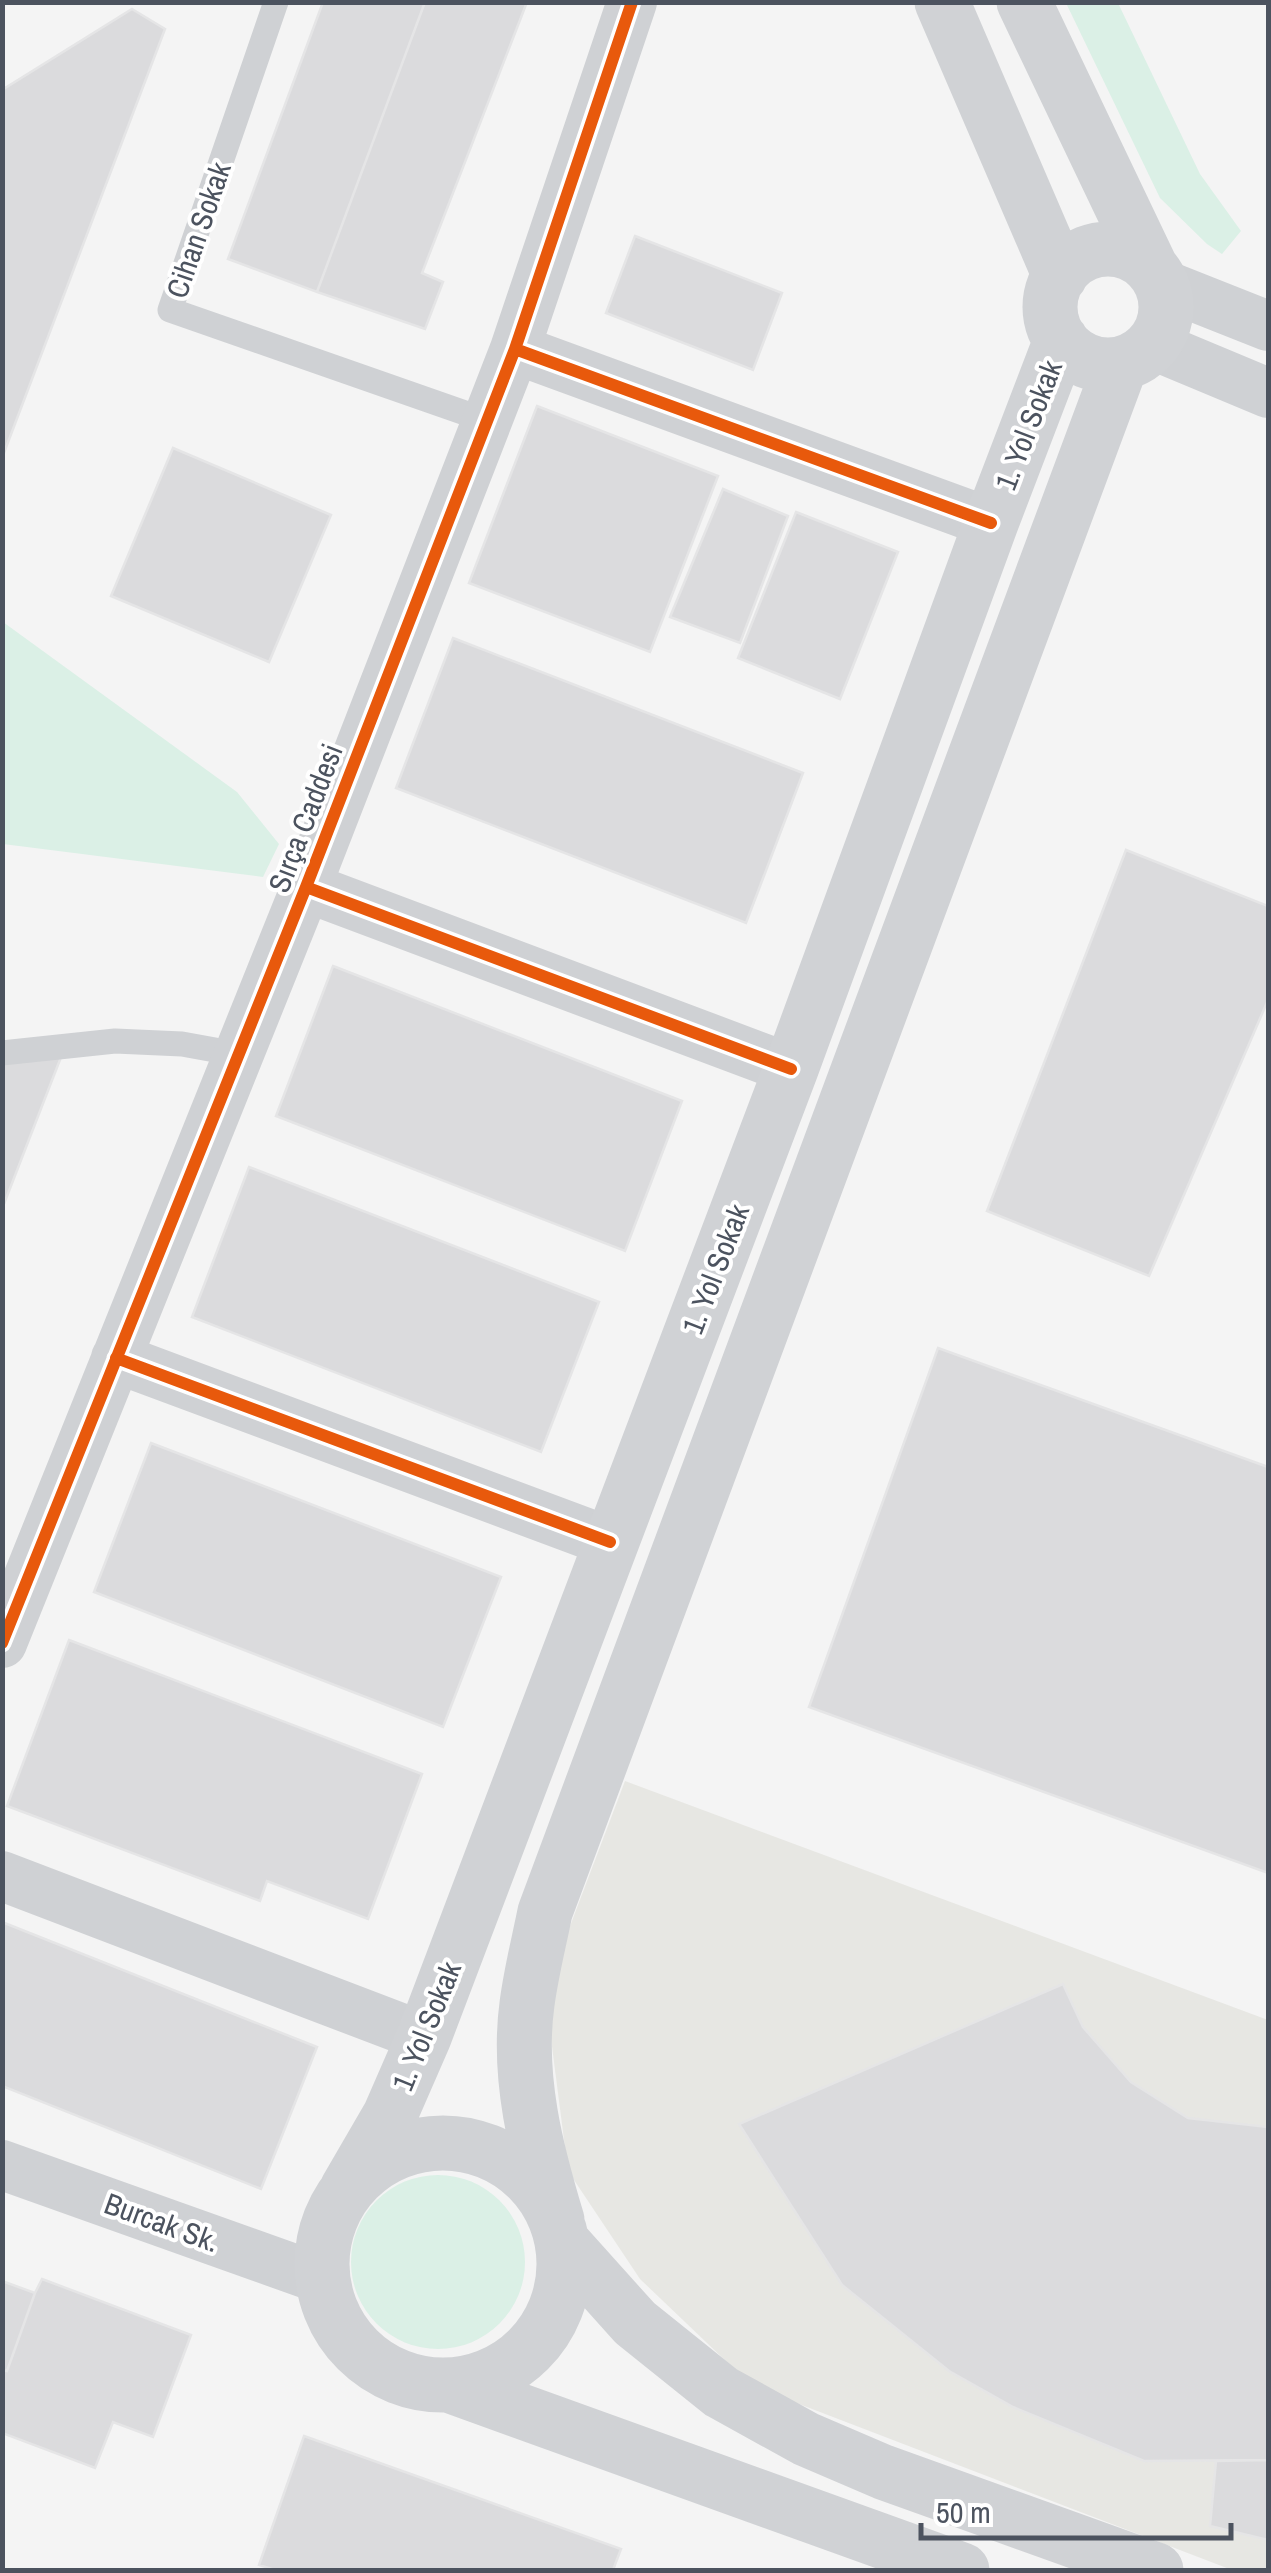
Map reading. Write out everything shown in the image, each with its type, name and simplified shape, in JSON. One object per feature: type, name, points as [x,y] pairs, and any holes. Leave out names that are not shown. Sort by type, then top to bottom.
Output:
[{"type":"main road","points":[[942,2],[1060,276],[1072,262],[1104,250],[1137,257],[1156,276]]},
{"type":"main road","name":"1. Yol Sokak","points":[[451,2386],[492,2377],[525,2355],[551,2323],[564,2285],[561,2232],[538,2156],[526,2077],[526,2007],[545,1912],[1137,355],[1161,332],[1166,316],[1166,300],[1156,276],[1024,2]]},
{"type":"main road","name":"1. Yol Sokak","points":[[1060,276],[1052,291],[1050,308],[1053,325],[1072,353],[1087,362],[1104,365],[1137,355]]},
{"type":"main road","name":"1. Yol Sokak","points":[[962,2570],[451,2386],[415,2383],[381,2369],[353,2346],[332,2315],[322,2279],[322,2247],[330,2216],[390,2115],[424,2036],[791,1069],[1061,340]]},
{"type":"main road","name":"1. Yol Sokak","points":[[347,2189],[375,2162],[410,2146],[448,2142],[486,2150],[520,2169],[542,2192],[561,2232],[635,2323],[722,2392],[806,2439],[884,2472],[1156,2570]]},
{"type":"street","name":"Sırça Caddesi","points":[[2,1643],[516,350],[632,2]]},
{"type":"street","points":[[1156,276],[1268,326]]},
{"type":"street","points":[[516,350],[991,524]]},
{"type":"street","points":[[1137,355],[1268,393]]},
{"type":"street","points":[[306,886],[791,1069]]},
{"type":"street","points":[[116,1358],[610,1542]]},
{"type":"street","points":[[2,1876],[424,2036]]},
{"type":"street","name":"Burcak Sk.","points":[[2,2165],[322,2279]]},
{"type":"lane","name":"Cihan Sokak","points":[[276,2],[170,310],[488,421]]},
{"type":"lane","points":[[2,1053],[115,1041],[182,1044],[237,1054]]},
{"type":"shaded area","points":[[625,1781],[1268,2020],[1268,2570],[1232,2570],[752,2386],[640,2279],[568,2171],[545,1992]]},
{"type":"green space","points":[[1066,3],[1118,3],[1200,174],[1241,231],[1222,254],[1160,198]]},
{"type":"green space","points":[[3,622],[237,792],[279,844],[263,877],[3,844]]},
{"type":"green space","points":[[438,2175],[471,2182],[499,2201],[518,2229],[525,2262],[518,2295],[499,2323],[471,2342],[438,2349],[405,2342],[377,2323],[358,2295],[351,2262],[358,2229],[377,2201],[405,2182]]},
{"type":"building","points":[[323,2],[425,2],[317,292],[228,259]]},
{"type":"building","points":[[425,2],[527,2],[422,273],[443,282],[425,329],[317,292]]},
{"type":"building","points":[[132,9],[165,29],[2,458],[2,90]]},
{"type":"building","points":[[635,236],[782,293],[753,370],[606,313]]},
{"type":"building","points":[[537,406],[718,476],[650,652],[469,583]]},
{"type":"building","points":[[173,448],[331,515],[269,662],[111,596]]},
{"type":"building","points":[[723,489],[788,516],[740,643],[670,617]]},
{"type":"building","points":[[796,512],[898,552],[840,699],[738,658]]},
{"type":"building","points":[[453,638],[803,773],[746,923],[396,788]]},
{"type":"building","points":[[1126,850],[1268,906],[1268,1000],[1149,1276],[987,1211]]},
{"type":"building","points":[[333,966],[682,1101],[625,1251],[276,1116]]},
{"type":"building","points":[[63,1052],[2,1209],[2,1060]]},
{"type":"building","points":[[249,1167],[599,1302],[541,1452],[192,1317]]},
{"type":"building","points":[[938,1348],[1268,1467],[1268,1873],[809,1707]]},
{"type":"building","points":[[151,1443],[501,1577],[443,1727],[94,1592]]},
{"type":"building","points":[[69,1640],[422,1774],[368,1919],[267,1881],[260,1901],[7,1806]]},
{"type":"building","points":[[2,1922],[317,2047],[261,2189],[2,2086]]},
{"type":"building","points":[[1063,1984],[1083,2027],[1131,2082],[1188,2118],[1268,2127],[1268,2460],[1144,2461],[1013,2407],[949,2371],[842,2285],[739,2124]]},
{"type":"building","points":[[42,2279],[191,2335],[153,2437],[113,2422],[95,2468],[2,2433],[2,2370],[7,2371]]},
{"type":"building","points":[[2,2281],[35,2293],[7,2371],[2,2370]]},
{"type":"building","points":[[304,2436],[621,2549],[613,2570],[275,2570],[259,2565]]},
{"type":"building","points":[[1268,2460],[1268,2540],[1210,2526],[1216,2461]]},
{"type":"cycle path","points":[[2,1643],[306,887],[515,349],[632,2]]},
{"type":"cycle path","points":[[515,349],[991,523]]},
{"type":"cycle path","points":[[306,887],[791,1069]]},
{"type":"cycle path","points":[[116,1358],[610,1542]]}]
